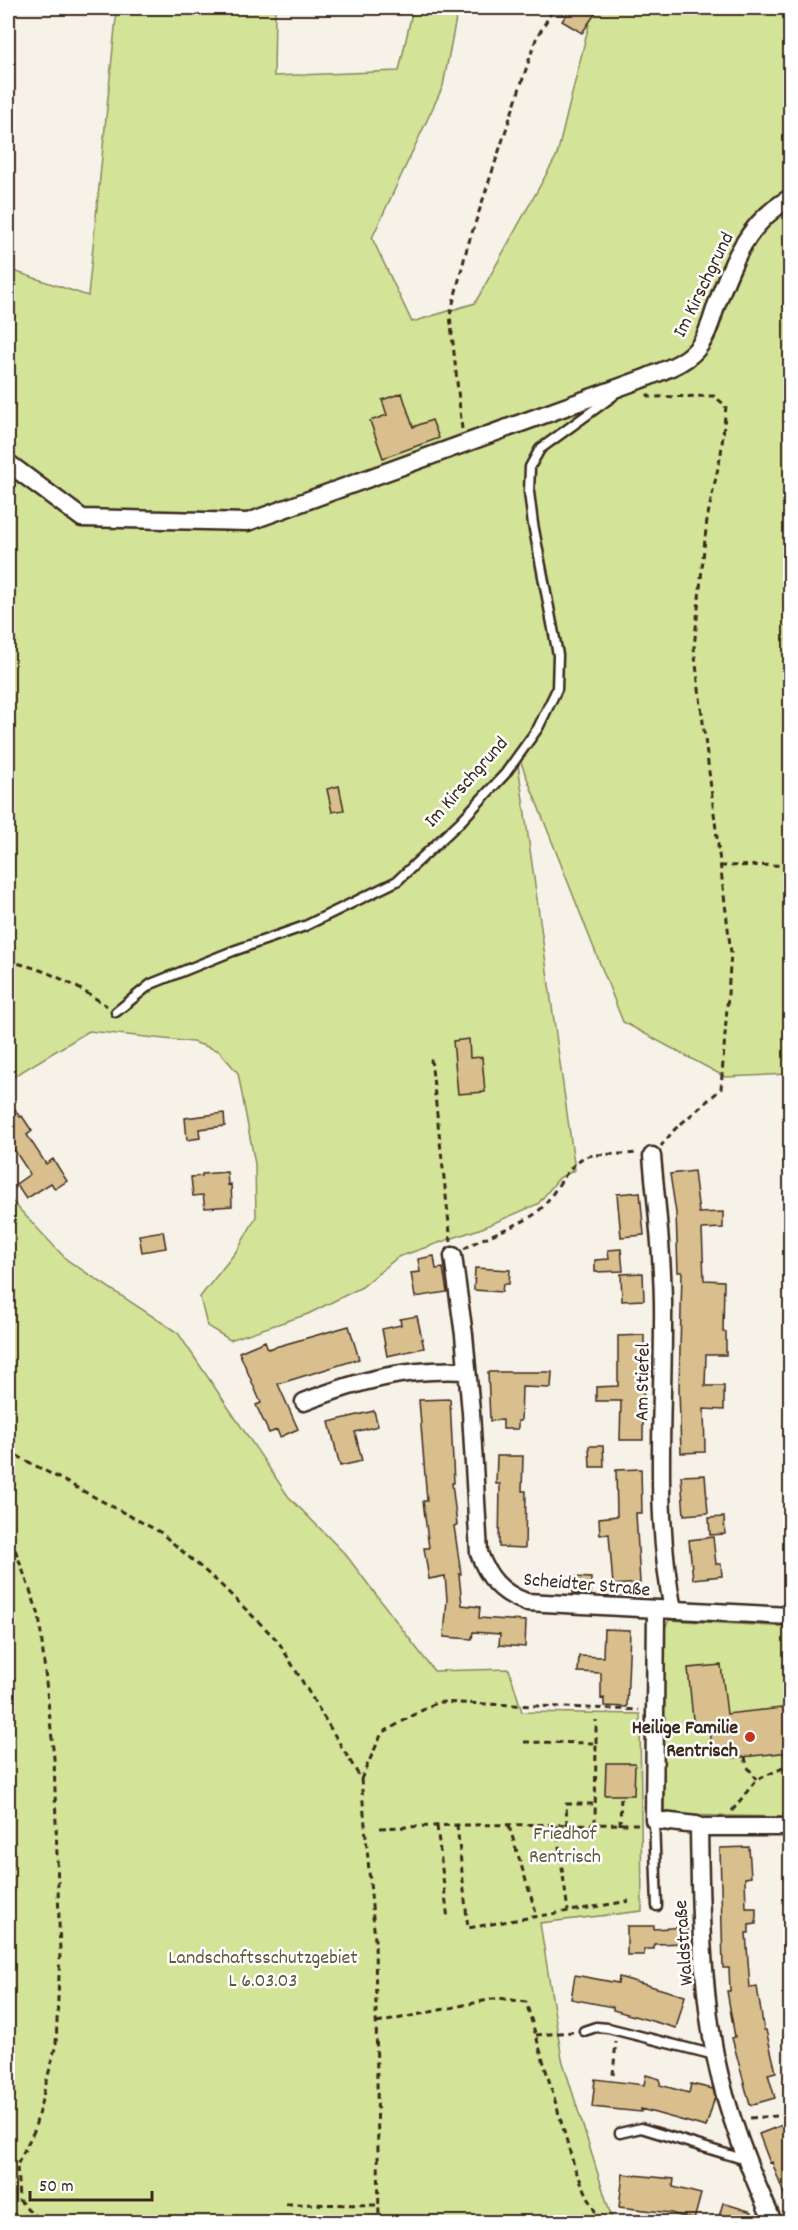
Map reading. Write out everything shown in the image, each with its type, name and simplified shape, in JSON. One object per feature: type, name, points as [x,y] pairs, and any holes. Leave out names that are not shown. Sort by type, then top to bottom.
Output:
[{"type":"street","name":"Im Kirschgrund","points":[[8,463],[82,518],[248,522],[640,380],[682,362],[700,345],[733,261],[755,225],[779,204],[790,198]]},
{"type":"street","name":"Am Stiefel","points":[[649,1154],[661,1253],[662,1488],[667,1580],[673,1610]]},
{"type":"street","name":"Scheidter Straße","points":[[453,1256],[464,1335],[471,1412],[479,1553],[484,1568],[493,1581],[512,1597],[526,1602],[790,1616]]},
{"type":"street","points":[[304,1402],[383,1376],[432,1369],[466,1371]]},
{"type":"street","points":[[656,1610],[654,1822],[699,1827],[790,1827]]},
{"type":"street","name":"Waldstraße","points":[[699,1827],[702,1952],[715,2055],[746,2160],[773,2223]]},
{"type":"lane","name":"Im Kirschgrund","points":[[116,1012],[151,984],[233,951],[305,926],[397,881],[460,822],[505,774],[538,728],[558,689],[558,655],[533,524],[529,492],[530,467],[540,449],[624,388],[640,380]]},
{"type":"lane","points":[[654,1822],[657,1906]]},
{"type":"lane","points":[[584,2031],[596,2027],[715,2055]]},
{"type":"lane","points":[[620,2133],[641,2128],[746,2160]]},
{"type":"path","points":[[464,443],[450,315],[467,248],[536,39],[554,8]]},
{"type":"path","points":[[431,1059],[453,1256],[483,1237],[532,1216],[542,1208],[577,1162],[586,1156],[649,1154],[721,1089],[731,953],[694,648],[707,519],[721,454],[726,406],[714,396],[650,397],[640,380]]},
{"type":"path","points":[[720,866],[787,865],[790,875]]},
{"type":"path","points":[[8,961],[36,967],[75,985],[116,1012]]},
{"type":"path","points":[[8,1451],[160,1532],[219,1582],[278,1641],[361,1779],[375,1940],[379,2223]]},
{"type":"path","points":[[8,1530],[39,1615],[54,1758],[60,1953],[56,2044],[34,2131],[17,2165],[19,2200],[41,2223]]},
{"type":"path","points":[[361,1779],[382,1732],[436,1702],[655,1711]]},
{"type":"path","points":[[595,1824],[596,1720]]},
{"type":"path","points":[[524,1742],[596,1743]]},
{"type":"path","points":[[745,1757],[747,1766],[756,1780]]},
{"type":"path","points":[[722,1827],[756,1780],[790,1765]]},
{"type":"path","points":[[620,1825],[621,1795]]},
{"type":"path","points":[[567,1825],[566,1804],[595,1804]]},
{"type":"path","points":[[380,1828],[457,1825],[620,1825],[654,1822]]},
{"type":"path","points":[[457,1825],[468,1928],[628,1901]]},
{"type":"path","points":[[509,1825],[537,1916]]},
{"type":"path","points":[[556,1825],[568,1911]]},
{"type":"path","points":[[437,1826],[448,1920]]},
{"type":"path","points":[[376,2023],[498,1998],[526,2002],[575,2169],[600,2223]]},
{"type":"path","points":[[536,2035],[584,2031]]},
{"type":"path","points":[[613,2075],[617,2031]]},
{"type":"path","points":[[733,2119],[790,2115]]},
{"type":"path","points":[[286,2204],[378,2205]]},
{"type":"green space","points":[[117,8],[275,8],[274,76],[399,71],[413,8],[458,8],[443,86],[372,238],[412,322],[475,303],[557,155],[593,8],[790,8],[790,1074],[725,1077],[623,1022],[516,750],[575,1170],[559,1178],[538,1204],[482,1228],[398,1257],[362,1287],[308,1314],[230,1340],[207,1326],[200,1297],[238,1249],[256,1217],[255,1164],[238,1073],[219,1051],[193,1042],[89,1031],[8,1080],[8,269],[88,296]]},
{"type":"green space","name":"Landschaftsschutzgebiet L 6.03.03","points":[[8,1197],[67,1260],[178,1333],[288,1496],[346,1555],[434,1671],[509,1669],[522,1712],[640,1714],[642,1911],[540,1923],[562,2059],[613,2222],[8,2222]]},
{"type":"green space","points":[[669,1620],[790,1627],[790,1817],[670,1815],[664,1810],[664,1629]]},
{"type":"building","points":[[571,8],[599,8],[582,33],[562,21]]},
{"type":"building","points":[[402,393],[413,427],[432,420],[439,438],[383,458],[370,421],[387,415],[382,400]]},
{"type":"building","points":[[339,786],[344,810],[332,812],[327,789]]},
{"type":"building","points":[[469,1039],[470,1058],[482,1057],[485,1092],[458,1094],[453,1041]]},
{"type":"building","points":[[8,1100],[32,1131],[27,1135],[46,1164],[53,1159],[67,1181],[55,1189],[51,1183],[26,1199],[16,1184],[30,1174],[8,1140]]},
{"type":"building","points":[[224,1113],[225,1126],[199,1129],[200,1138],[187,1140],[185,1118]]},
{"type":"building","points":[[694,1171],[699,1213],[723,1212],[723,1228],[702,1229],[704,1280],[724,1281],[723,1332],[726,1332],[726,1355],[706,1355],[705,1386],[724,1386],[724,1410],[704,1409],[705,1452],[681,1453],[679,1389],[682,1272],[678,1272],[676,1213],[670,1174]]},
{"type":"building","points":[[227,1172],[228,1185],[231,1184],[232,1206],[205,1208],[203,1195],[193,1196],[191,1177]]},
{"type":"building","points":[[640,1192],[644,1235],[621,1237],[617,1194]]},
{"type":"building","points":[[163,1231],[166,1248],[142,1252],[139,1235]]},
{"type":"building","points":[[621,1249],[623,1271],[595,1272],[595,1260],[609,1259],[608,1250]]},
{"type":"building","points":[[434,1256],[436,1269],[443,1268],[447,1292],[415,1297],[411,1273],[420,1272],[418,1259]]},
{"type":"building","points":[[475,1268],[510,1270],[509,1284],[503,1284],[502,1292],[474,1290]]},
{"type":"building","points":[[643,1273],[644,1300],[622,1301],[621,1274]]},
{"type":"building","points":[[417,1316],[424,1348],[387,1356],[382,1329],[401,1325],[400,1319]]},
{"type":"building","points":[[349,1326],[359,1359],[278,1384],[298,1429],[280,1437],[277,1430],[269,1433],[256,1405],[261,1403],[239,1352],[265,1341],[268,1349]]},
{"type":"building","points":[[644,1335],[643,1440],[620,1440],[621,1401],[596,1401],[596,1387],[618,1386],[618,1336]]},
{"type":"building","points":[[488,1372],[552,1372],[551,1388],[522,1387],[521,1421],[518,1421],[518,1429],[503,1429],[503,1420],[490,1421]]},
{"type":"building","points":[[450,1399],[454,1483],[452,1483],[457,1525],[454,1526],[461,1574],[459,1574],[462,1605],[480,1607],[479,1618],[526,1621],[525,1647],[499,1645],[500,1634],[473,1632],[472,1639],[444,1637],[447,1599],[445,1576],[429,1579],[424,1548],[429,1548],[423,1501],[427,1501],[419,1400]]},
{"type":"building","points":[[374,1411],[378,1426],[355,1432],[362,1461],[340,1466],[329,1422]]},
{"type":"building","points":[[589,1446],[603,1446],[604,1467],[590,1467]]},
{"type":"building","points":[[497,1456],[523,1456],[522,1491],[526,1491],[525,1548],[499,1547],[500,1484],[496,1484]]},
{"type":"building","points":[[641,1469],[642,1513],[636,1513],[640,1583],[613,1585],[609,1534],[600,1535],[599,1518],[617,1516],[616,1470]]},
{"type":"building","points":[[705,1475],[708,1513],[684,1515],[681,1476]]},
{"type":"building","points":[[724,1517],[725,1534],[710,1535],[709,1518]]},
{"type":"building","points":[[713,1537],[716,1564],[721,1564],[722,1576],[693,1579],[689,1540]]},
{"type":"building","points":[[573,1577],[591,1578],[591,1594],[573,1594]]},
{"type":"building","points":[[604,1629],[630,1630],[627,1707],[604,1706],[604,1698],[601,1699],[601,1673],[578,1672],[579,1656],[603,1657]]},
{"type":"building","points":[[721,1665],[727,1714],[790,1707],[790,1752],[733,1758],[731,1747],[711,1749],[709,1728],[694,1730],[688,1668]]},
{"type":"building","points":[[606,1763],[635,1763],[634,1795],[605,1795]]},
{"type":"building","points":[[749,1847],[751,1877],[745,1878],[746,1908],[756,1908],[756,1924],[749,1925],[749,1933],[746,1933],[750,1988],[757,1987],[764,2030],[766,2030],[776,2072],[768,2074],[775,2098],[750,2105],[732,2038],[735,2037],[727,1991],[730,1991],[729,1968],[723,1968],[720,1848]]},
{"type":"building","points":[[627,1926],[654,1926],[654,1929],[687,1927],[687,1943],[654,1944],[654,1949],[644,1949],[644,1955],[627,1955]]},
{"type":"building","points":[[575,1975],[618,1983],[619,1977],[685,1996],[676,2028],[613,2010],[613,2007],[571,1999]]},
{"type":"building","points":[[646,2075],[660,2079],[660,2085],[689,2093],[691,2084],[713,2089],[715,2097],[706,2127],[641,2109],[641,2112],[592,2107],[595,2079],[644,2085]]},
{"type":"building","points":[[790,2122],[790,2208],[789,2208],[759,2134]]},
{"type":"building","points":[[623,2174],[674,2179],[673,2187],[701,2194],[694,2220],[671,2213],[619,2207]]},
{"type":"building","points":[[723,2203],[752,2212],[748,2223],[717,2223]]},
{"type":"place","name":"Heilige Familie Rentrisch","points":[[750,1737]]},
{"type":"park label","name":"Friedhof Rentrisch","points":[[565,1844]]}]
